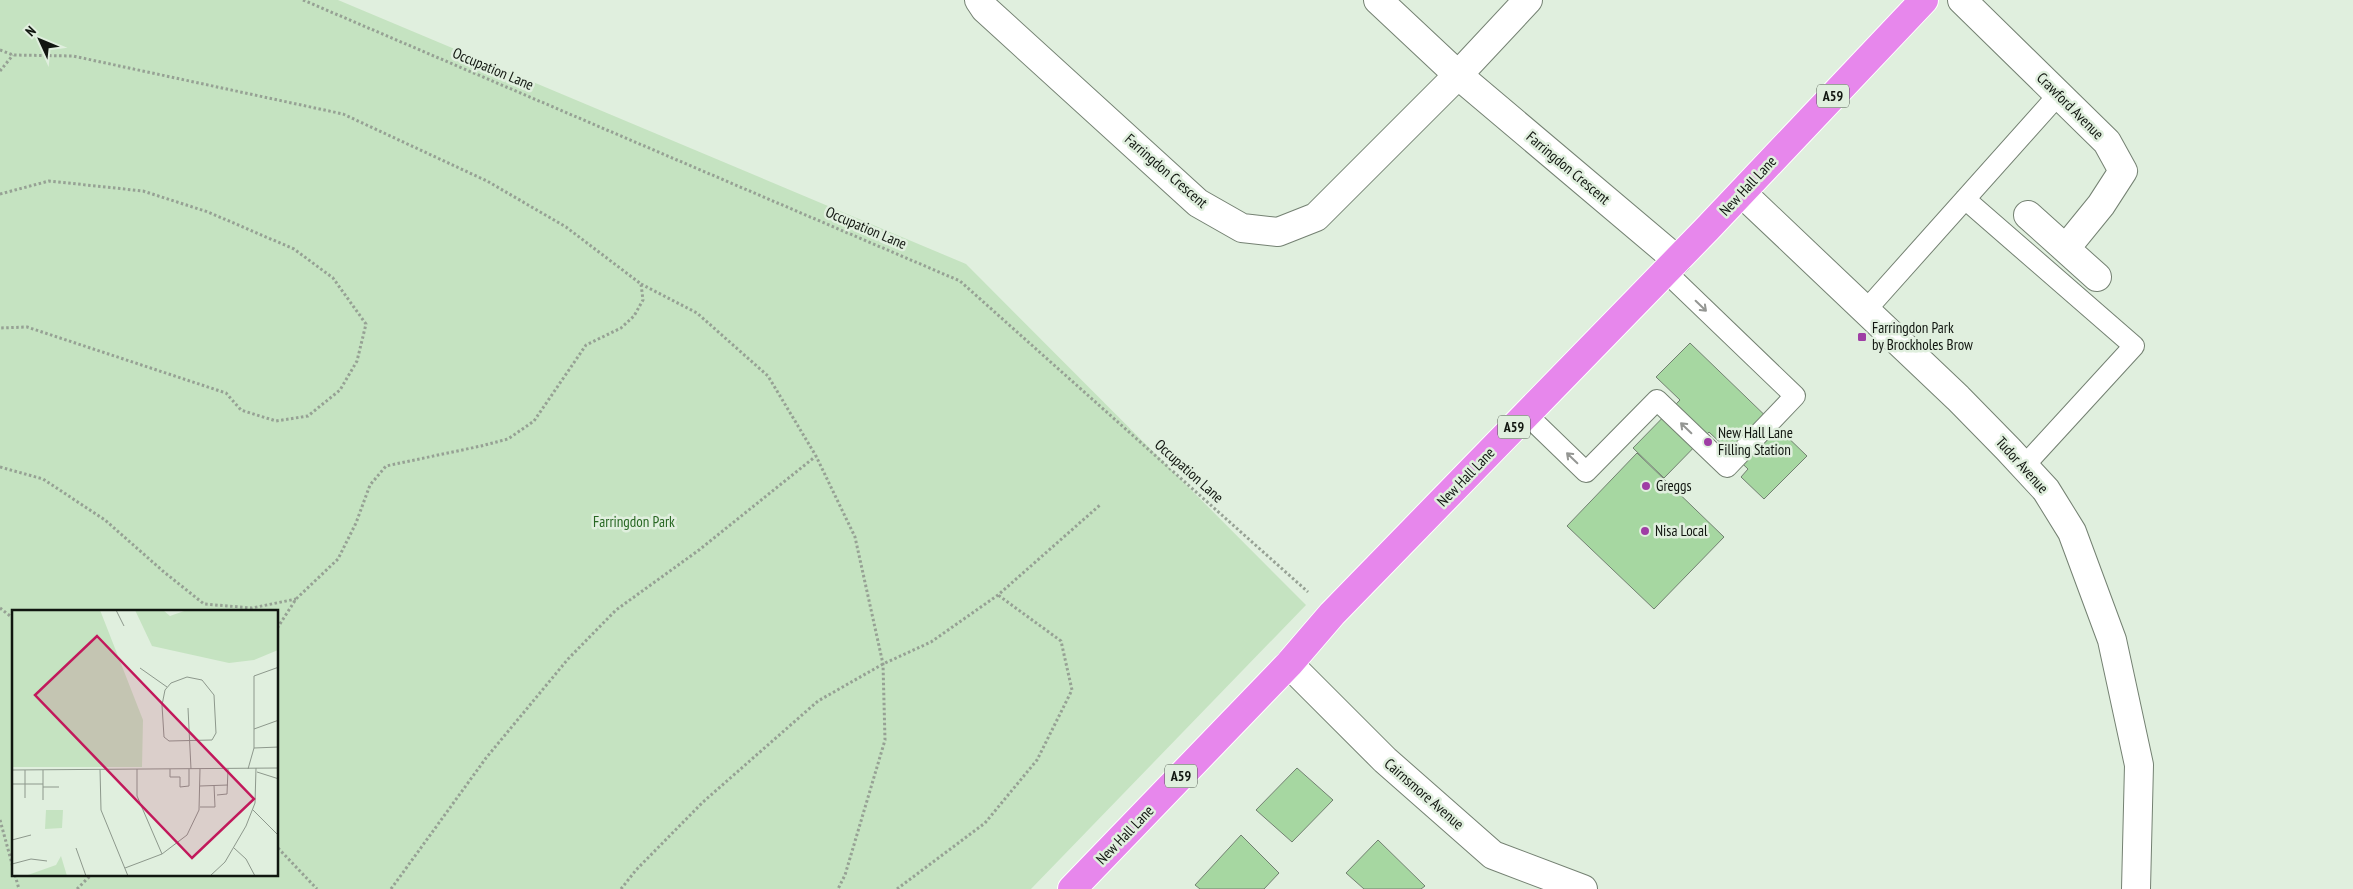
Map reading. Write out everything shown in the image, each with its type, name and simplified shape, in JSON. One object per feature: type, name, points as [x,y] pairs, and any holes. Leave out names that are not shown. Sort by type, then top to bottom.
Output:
[{"type":"highway","name":"New Hall Lane","points":[[1072,889],[1290,664],[1332,614],[1672,266],[1924,0]]},
{"type":"street","name":"Farringdon Crescent","points":[[979,0],[985,9],[1198,203],[1242,228],[1278,232],[1316,217],[1458,74],[1528,0]]},
{"type":"street","points":[[1378,0],[1458,74]]},
{"type":"street","name":"Crawford Avenue","points":[[1962,0],[2107,142],[2123,171],[2102,205],[2066,248]]},
{"type":"street","name":"Farringdon Crescent","points":[[1458,74],[1672,266]]},
{"type":"street","name":"Tudor Avenue","points":[[1742,193],[1958,398],[2046,490],[2072,532],[2112,640],[2140,765],[2136,889]]},
{"type":"street","points":[[2028,215],[2097,277]]},
{"type":"street","name":"Cairnsmore Avenue","points":[[1290,664],[1385,760],[1493,854],[1582,889]]},
{"type":"lane","points":[[1866,310],[2059,94]]},
{"type":"lane","points":[[1966,199],[2134,346],[2024,466]]},
{"type":"lane","points":[[1527,415],[1586,472],[1657,400],[1727,467],[1795,396],[1672,266]]},
{"type":"path","name":"Occupation Lane","points":[[303,0],[960,281],[1332,614]]},
{"type":"path","points":[[0,50],[12,56],[73,56],[343,114],[487,181],[566,227],[641,284],[697,313],[768,376],[816,456],[855,537],[884,664],[885,740],[845,875],[838,889]]},
{"type":"path","points":[[0,71],[12,56]]},
{"type":"path","points":[[0,194],[49,182],[143,191],[208,212],[294,249],[333,278],[366,324],[357,361],[340,390],[308,416],[276,421],[242,410],[226,393],[27,328],[0,328]]},
{"type":"path","points":[[279,625],[296,599],[338,559],[356,522],[370,485],[386,466],[508,439],[534,421],[586,345],[621,328],[634,316],[643,300],[641,284]]},
{"type":"path","points":[[391,889],[486,758],[568,659],[616,610],[699,550],[816,456]]},
{"type":"path","points":[[0,467],[43,480],[105,520],[204,604],[252,608],[296,599]]},
{"type":"path","points":[[621,889],[636,870],[703,802],[760,749],[818,701],[884,664],[931,642],[998,595],[1100,505]]},
{"type":"path","points":[[897,889],[985,823],[1037,760],[1072,690],[1061,641],[998,595]]},
{"type":"path","points":[[0,608],[12,617]]},
{"type":"path","points":[[0,820],[12,864]]},
{"type":"path","points":[[279,849],[317,889]]},
{"type":"path","points":[[15,876],[19,889]]},
{"type":"path","points":[[77,889],[91,876]]},
{"type":"green space","name":"Farringdon Park","points":[[0,0],[338,0],[966,264],[1306,605],[1031,889],[0,889]]},
{"type":"building","points":[[1690,343],[1807,456],[1764,499],[1741,477],[1748,469],[1709,432],[1664,478],[1633,448],[1680,400],[1656,377]]},
{"type":"building","name":"Nisa Local","points":[[1637,453],[1724,537],[1654,609],[1567,526]]},
{"type":"building","points":[[1297,768],[1333,800],[1292,842],[1256,810]]},
{"type":"building","points":[[1241,835],[1279,873],[1264,889],[1200,889],[1195,885]]},
{"type":"building","points":[[1378,840],[1425,886],[1421,889],[1364,889],[1346,873]]},
{"type":"place","name":"Farringdon Park by Brockholes Brow","points":[[1862,337]]},
{"type":"place","name":"New Hall Lane Filling Station","points":[[1708,442]]},
{"type":"place","name":"Greggs","points":[[1646,486]]},
{"type":"place","name":"Nisa Local","points":[[1645,531]]}]
